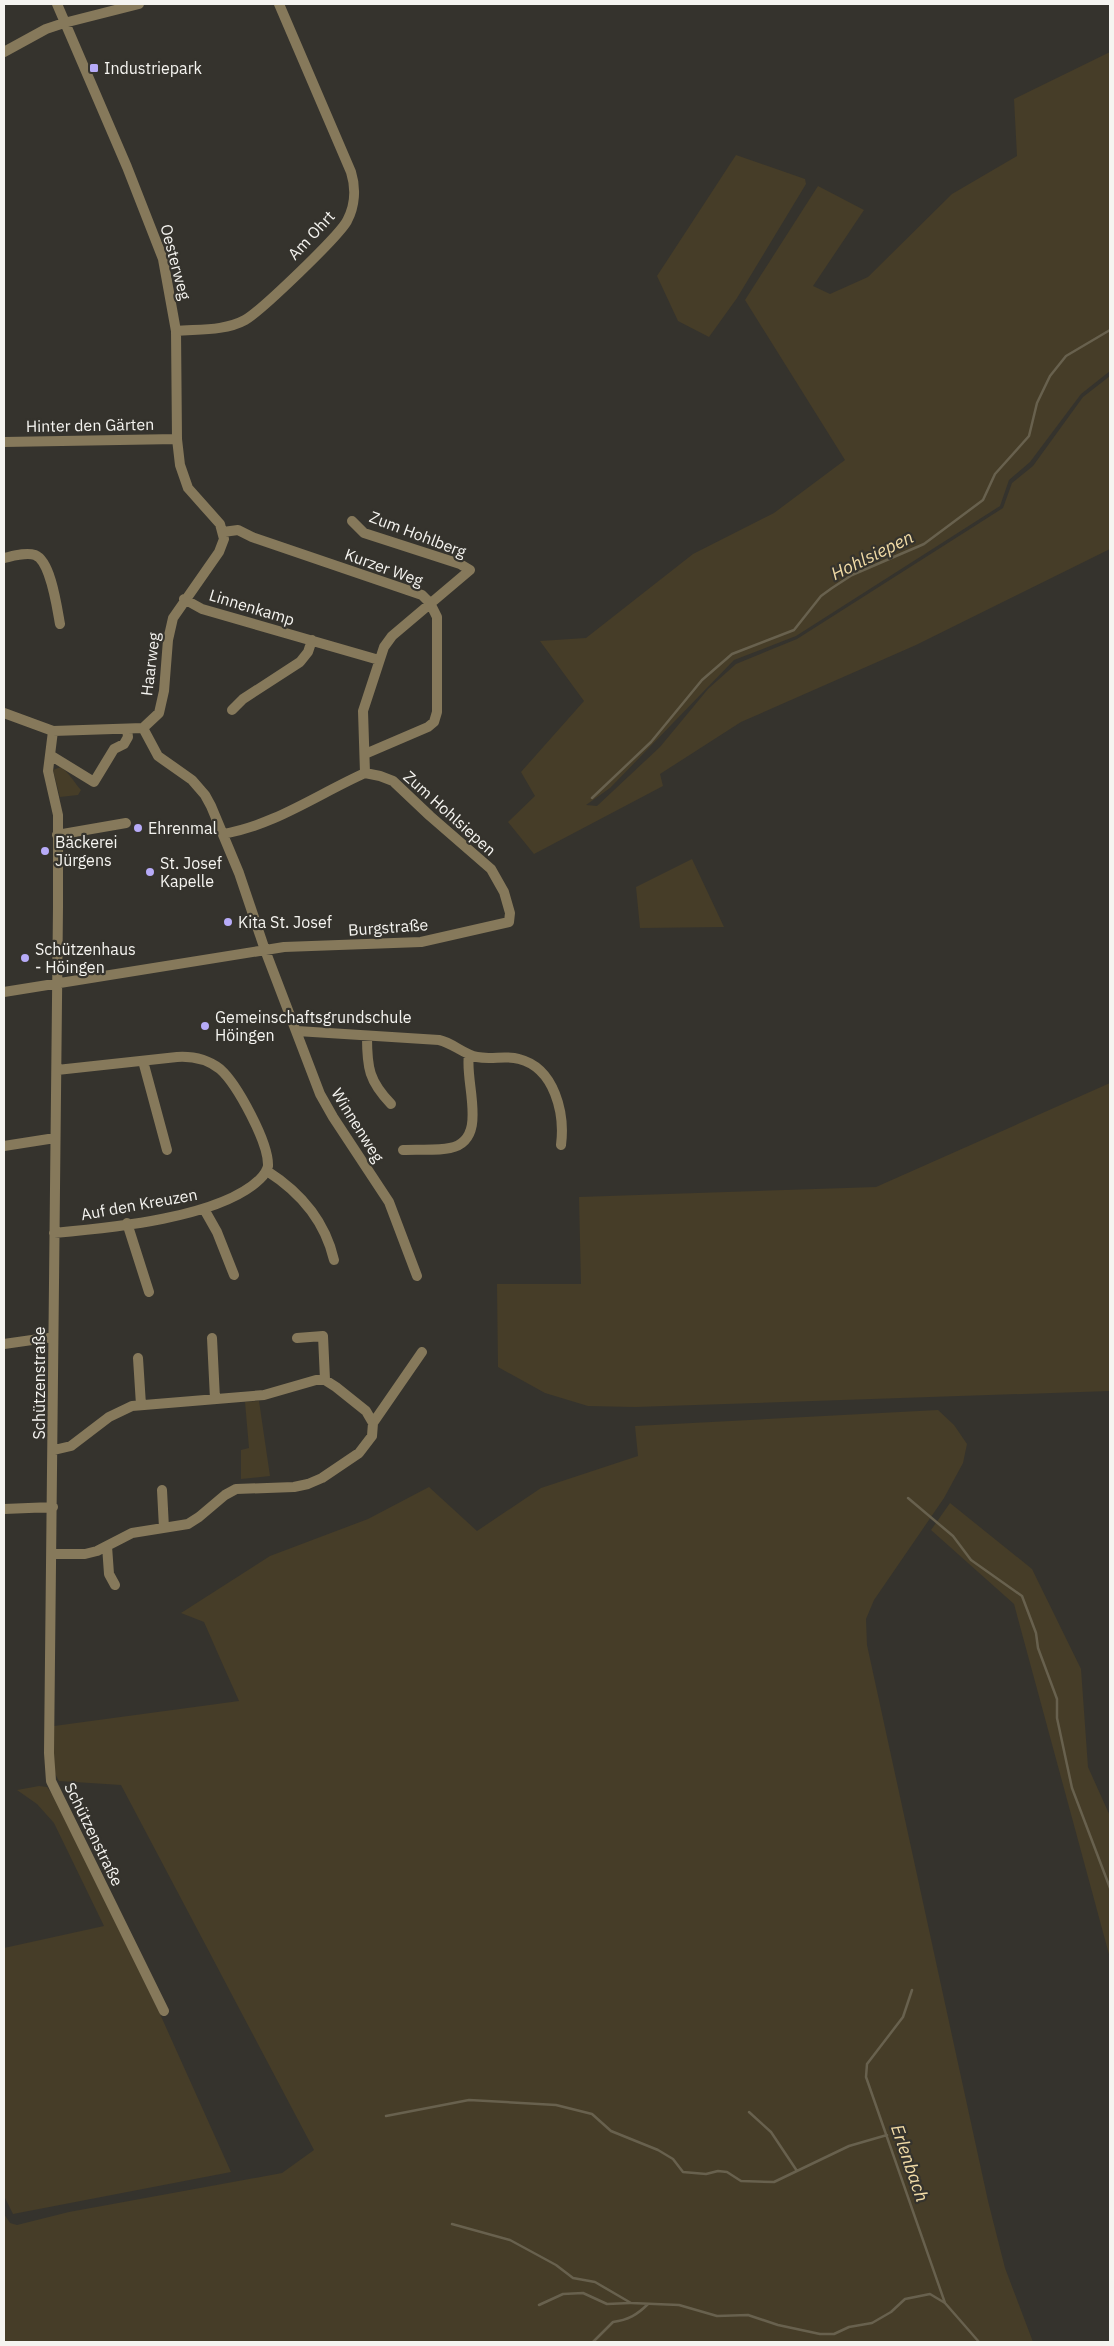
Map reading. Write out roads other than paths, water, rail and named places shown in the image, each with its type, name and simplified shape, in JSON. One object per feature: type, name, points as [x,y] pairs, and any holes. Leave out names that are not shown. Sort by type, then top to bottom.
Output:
[{"type":"street","name":"Oesterweg","points":[[57,4],[154,232],[163,259],[176,331],[177,439],[180,465],[188,488],[220,524],[223,532]]},
{"type":"street","points":[[4,52],[46,29],[138,4]]},
{"type":"street","name":"Am Ohrt","points":[[176,331],[225,326],[246,319],[276,293],[340,231],[350,213],[354,190],[351,172],[279,4]]},
{"type":"street","name":"Hinter den Gärten","points":[[4,442],[177,439]]},
{"type":"street","name":"Zum Hohlberg","points":[[352,521],[364,533],[460,564],[470,570],[387,641],[363,711],[365,773]]},
{"type":"street","name":"Kurzer Weg","points":[[223,532],[238,530],[252,537],[422,595],[430,603],[437,617],[437,712],[434,722],[428,727],[365,754]]},
{"type":"street","name":"Haarweg","points":[[143,728],[159,713],[164,692],[169,628],[173,618],[184,599],[223,546],[223,532]]},
{"type":"street","points":[[4,558],[32,554],[42,559],[47,568],[60,624]]},
{"type":"street","name":"Linnenkamp","points":[[184,599],[202,609],[379,660]]},
{"type":"street","name":"Linnenkamp","points":[[232,710],[243,698],[300,662],[308,652],[312,640]]},
{"type":"street","points":[[4,713],[53,731],[143,728]]},
{"type":"street","name":"Winnenweg","points":[[143,728],[158,756],[192,780],[205,795],[239,873],[265,950],[326,1106],[365,1163],[394,1213],[417,1276]]},
{"type":"street","points":[[50,755],[94,782],[114,749],[124,744],[128,737],[127,729]]},
{"type":"street","name":"Schützenstraße","points":[[53,731],[48,771],[58,815],[53,1336],[54,1450],[49,1753],[51,1781],[164,2011]]},
{"type":"street","points":[[223,834],[244,830],[267,822],[365,773]]},
{"type":"street","name":"Zum Hohlsiepen","points":[[365,773],[393,781],[491,870]]},
{"type":"street","points":[[57,835],[126,823]]},
{"type":"street","name":"Burgstraße","points":[[4,992],[284,947],[421,942],[509,922],[510,913],[504,892],[491,870]]},
{"type":"street","points":[[297,1031],[367,1037],[439,1040],[469,1055],[482,1058],[516,1058],[527,1061],[538,1069],[550,1084],[558,1104],[563,1130],[561,1145]]},
{"type":"street","points":[[367,1037],[367,1061],[370,1075],[380,1093],[391,1104]]},
{"type":"street","points":[[404,1150],[452,1148],[468,1137],[473,1123],[467,1065],[469,1055]]},
{"type":"street","points":[[57,1070],[196,1057],[219,1069],[236,1089],[256,1126],[266,1157],[266,1172],[300,1198],[319,1220],[329,1240],[334,1260]]},
{"type":"street","points":[[143,1061],[167,1150]]},
{"type":"street","points":[[4,1146],[55,1138]]},
{"type":"street","name":"Auf den Kreuzen","points":[[54,1233],[127,1224],[204,1209],[247,1189],[266,1172]]},
{"type":"street","points":[[204,1209],[217,1232],[234,1275]]},
{"type":"street","points":[[127,1224],[149,1292]]},
{"type":"street","points":[[4,1344],[53,1336]]},
{"type":"street","points":[[297,1338],[323,1336],[325,1380]]},
{"type":"street","points":[[212,1338],[215,1399]]},
{"type":"street","points":[[52,1554],[86,1554],[107,1546],[124,1536],[194,1521],[225,1495],[236,1489],[294,1487],[322,1478],[360,1453],[372,1436],[373,1423],[422,1352]]},
{"type":"street","points":[[138,1358],[141,1405]]},
{"type":"street","points":[[54,1450],[71,1446],[117,1412],[141,1405],[264,1395],[306,1382],[325,1380],[366,1411],[373,1423]]},
{"type":"street","points":[[162,1490],[164,1528]]},
{"type":"street","points":[[4,1508],[53,1507]]},
{"type":"street","points":[[107,1546],[109,1574],[115,1585]]},
{"type":"waterway","name":"Hohlsiepen","points":[[592,798],[651,742],[702,680],[732,654],[794,630],[821,596],[832,588],[852,575],[924,544],[983,500],[995,474],[1029,436],[1037,403],[1050,376],[1066,356],[1110,330]]},
{"type":"waterway","points":[[908,1498],[953,1536],[971,1560],[1022,1596],[1036,1633],[1038,1648],[1057,1699],[1057,1718],[1072,1788],[1110,1888]]},
{"type":"waterway","name":"Erlenbach","points":[[912,1990],[903,2017],[867,2064],[866,2077],[945,2303],[979,2342]]},
{"type":"waterway","points":[[386,2116],[469,2100],[556,2105],[592,2114],[611,2131],[658,2150],[673,2159],[683,2172],[706,2174],[718,2171],[727,2172],[741,2181],[774,2182],[849,2146],[887,2135]]},
{"type":"waterway","points":[[749,2112],[771,2132],[797,2171]]},
{"type":"waterway","points":[[452,2224],[510,2240],[556,2265],[573,2278],[595,2282],[631,2303],[679,2305],[717,2316],[748,2315],[778,2325],[820,2334],[834,2334],[849,2327],[872,2323],[891,2312],[905,2299],[930,2294],[945,2303]]},
{"type":"waterway","points":[[539,2305],[563,2294],[583,2293],[607,2304],[630,2303]]},
{"type":"waterway","points":[[593,2342],[613,2322],[632,2316],[648,2304]]},
{"type":"place","name":"Industriepark","points":[[94,68]]},
{"type":"place","name":"Ehrenmal","points":[[138,828]]},
{"type":"place","name":"Bäckerei Jürgens","points":[[45,851]]},
{"type":"place","name":"St. Josef Kapelle","points":[[150,872]]},
{"type":"place","name":"Kita St. Josef","points":[[228,922]]},
{"type":"place","name":"Schützenhaus - Höingen","points":[[25,958]]},
{"type":"place","name":"Gemeinschaftsgrundschule Höingen","points":[[205,1026]]}]
